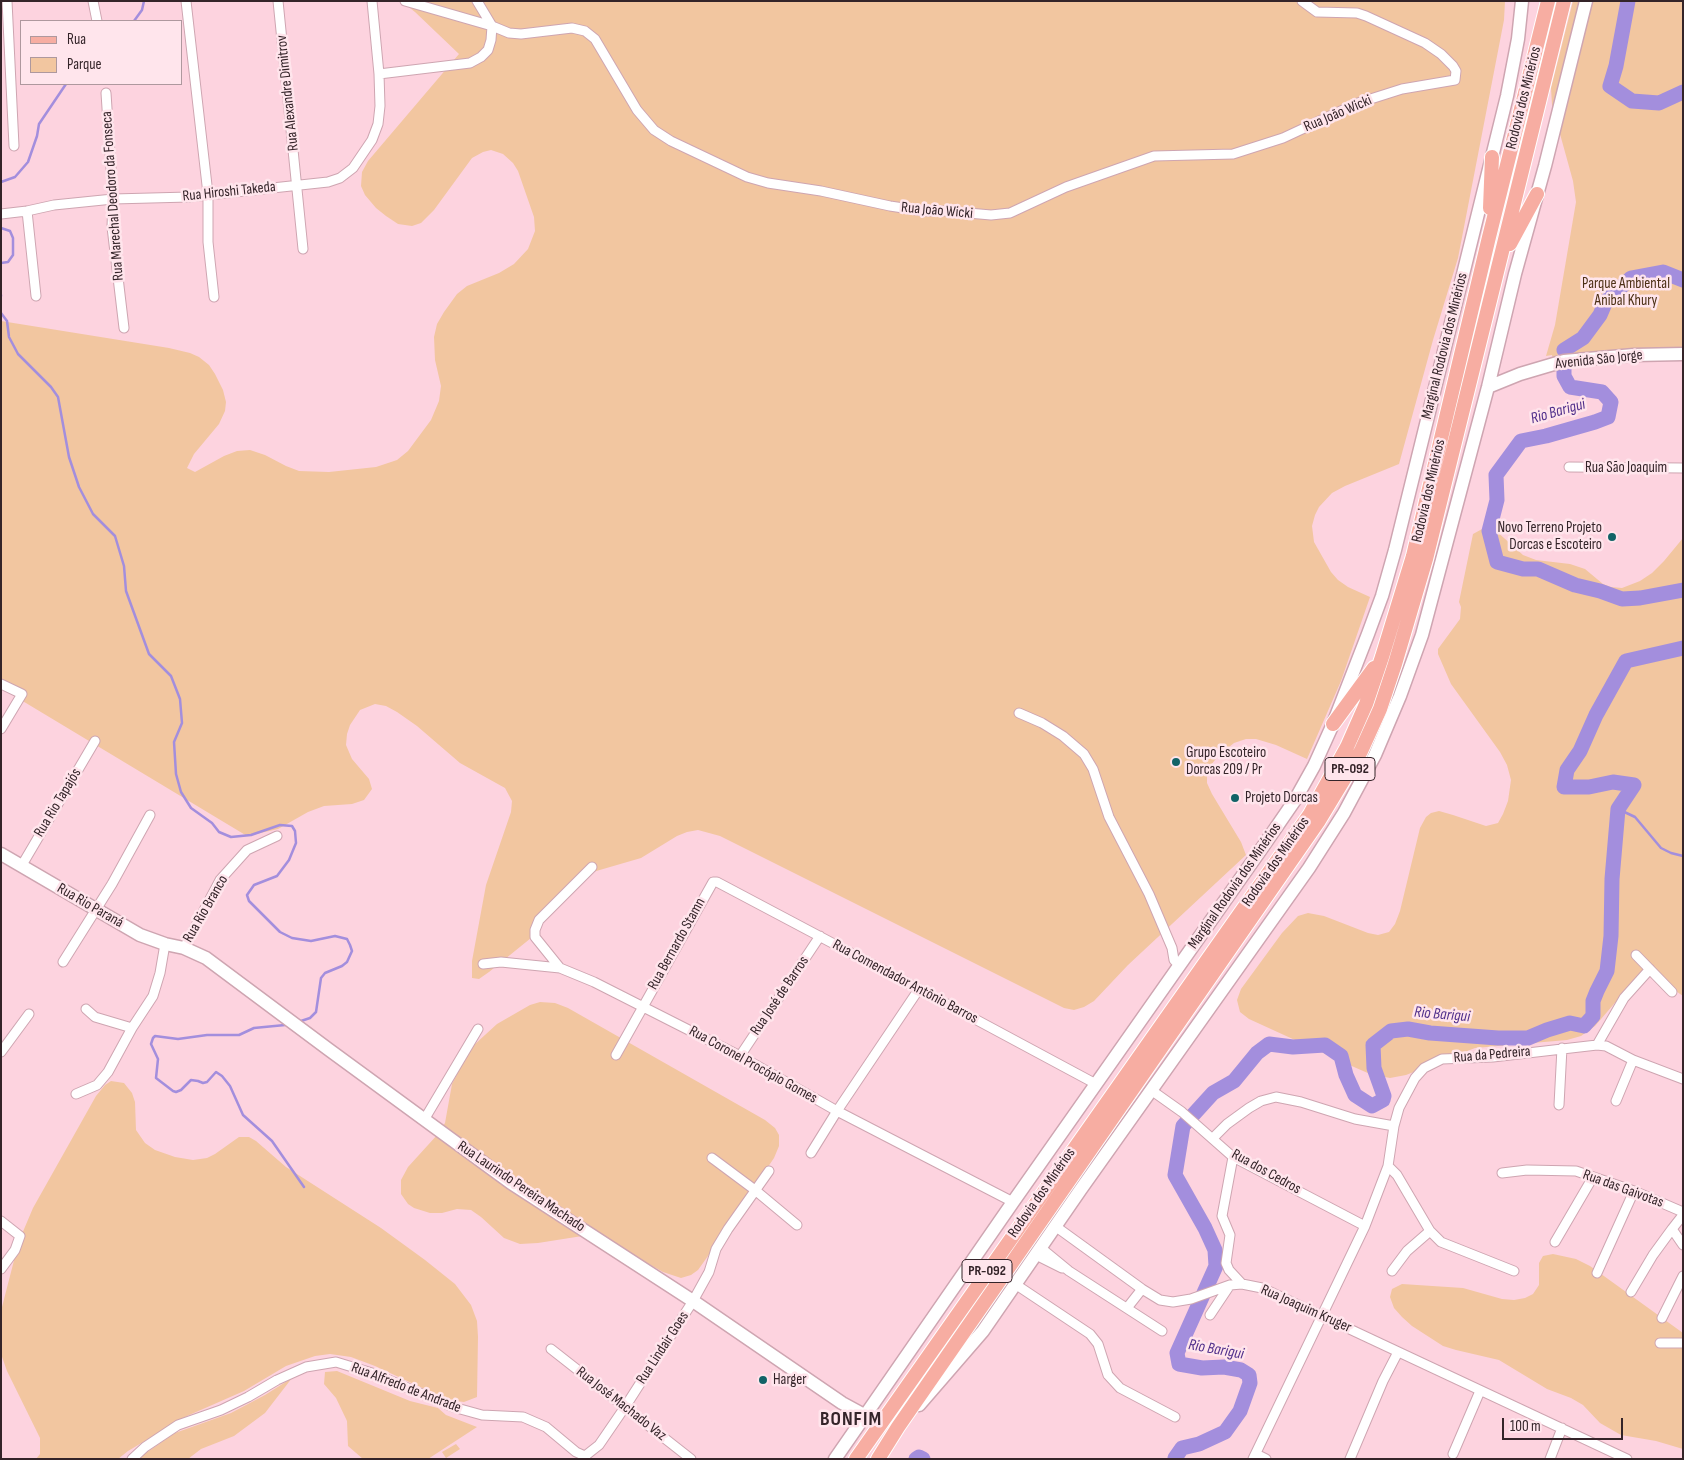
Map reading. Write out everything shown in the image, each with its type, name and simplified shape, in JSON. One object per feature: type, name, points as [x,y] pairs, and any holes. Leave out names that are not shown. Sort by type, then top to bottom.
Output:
[{"type":"main road","name":"Marginal Rodovia dos Minérios","points":[[835,1459],[1295,800],[1314,766],[1333,724],[1382,596],[1507,96],[1522,1]]},
{"type":"main road","name":"Rodovia dos Minérios","points":[[856,1459],[1310,814],[1347,748],[1366,704],[1413,556],[1489,237],[1548,1]]},
{"type":"main road","name":"Rodovia dos Minérios","points":[[878,1459],[898,1427],[1312,830],[1361,751],[1380,709],[1426,559],[1564,1]]},
{"type":"main road","points":[[898,1427],[937,1386],[983,1331],[1151,1090],[1310,868],[1344,812],[1374,755],[1400,696],[1422,635],[1488,387],[1515,274],[1586,1]]},
{"type":"main road","points":[[1489,237],[1492,156]]},
{"type":"main road","points":[[1498,264],[1537,194]]},
{"type":"main road","name":"Avenida São Jorge","points":[[1488,387],[1520,374],[1564,361],[1634,355],[1683,354]]},
{"type":"main road","points":[[1333,724],[1382,657]]},
{"type":"main road","name":"Rua Rio Paraná","points":[[1,854],[140,935],[184,948]]},
{"type":"main road","name":"Rua Laurindo Pereira Machado","points":[[184,948],[206,958],[226,971],[424,1120],[511,1182],[693,1301],[842,1403],[866,1416]]},
{"type":"street","points":[[1,2],[7,1],[14,146]]},
{"type":"street","points":[[94,1],[97,20]]},
{"type":"street","points":[[186,1],[208,194],[208,242],[214,297]]},
{"type":"street","name":"Rua Alexandre Dimitrov","points":[[278,1],[303,249]]},
{"type":"street","name":"Rua Hiroshi Takeda","points":[[1,214],[54,205],[113,199],[208,194],[328,182],[340,178],[353,168],[372,140],[378,124],[380,106],[379,74],[372,1]]},
{"type":"street","points":[[405,1],[492,26]]},
{"type":"street","points":[[379,74],[470,63],[482,57],[488,50],[492,26],[477,1]]},
{"type":"street","name":"Rua João Wicki","points":[[492,26],[509,33],[522,34],[572,28],[585,31],[595,39],[637,110],[654,130],[671,141],[747,177],[768,184],[821,191],[890,206],[923,211],[946,211],[991,216],[1010,213],[1066,187],[1154,156],[1233,154],[1283,138],[1358,103],[1402,90],[1455,80],[1456,71],[1453,66],[1441,54],[1425,43],[1366,16],[1317,12],[1302,1]]},
{"type":"street","name":"Rua Marechal Deodoro da Fonseca","points":[[106,93],[113,199],[112,226],[124,328]]},
{"type":"street","points":[[27,211],[36,296]]},
{"type":"street","name":"Rua São Joaquim","points":[[1568,467],[1683,468]]},
{"type":"street","points":[[1,684],[22,694],[1,729]]},
{"type":"street","points":[[1019,713],[1042,723],[1084,754],[1093,769],[1112,824],[1149,894],[1172,948],[1174,960],[1180,966]]},
{"type":"street","name":"Rua Rio Tapajós","points":[[22,865],[95,741]]},
{"type":"street","points":[[63,962],[112,884],[150,815]]},
{"type":"street","name":"Rua Rio Branco","points":[[184,948],[220,880],[247,850],[277,836]]},
{"type":"street","points":[[560,968],[535,937],[535,930],[539,920],[592,867]]},
{"type":"street","name":"Rua Comendador Antônio Barros","points":[[713,882],[717,882],[820,936],[1096,1084]]},
{"type":"street","name":"Rua Bernardo Stamn","points":[[616,1055],[713,882]]},
{"type":"street","name":"Rua José de Barros","points":[[740,1056],[820,936]]},
{"type":"street","name":"Rua Rio Branco","points":[[76,1094],[97,1085],[108,1072],[132,1028],[153,996],[166,944]]},
{"type":"street","points":[[1636,955],[1672,992]]},
{"type":"street","name":"Rua Coronel Procópio Gomes","points":[[484,964],[501,962],[560,968],[594,982],[740,1056],[837,1111],[1013,1202]]},
{"type":"street","points":[[1650,969],[1624,998],[1597,1045],[1606,1046],[1633,1060],[1683,1079]]},
{"type":"street","points":[[811,1153],[837,1111],[920,989]]},
{"type":"street","points":[[86,1009],[96,1017],[132,1028]]},
{"type":"street","points":[[1,1052],[29,1014]]},
{"type":"street","points":[[424,1120],[478,1029]]},
{"type":"street","name":"Rua da Pedreira","points":[[1254,1456],[1365,1226],[1388,1166],[1394,1126],[1399,1108],[1415,1078],[1424,1068],[1442,1059],[1493,1057],[1597,1045]]},
{"type":"street","points":[[1559,1105],[1562,1048]]},
{"type":"street","points":[[1616,1101],[1633,1060]]},
{"type":"street","name":"Rua dos Cedros","points":[[1151,1090],[1182,1112],[1233,1156],[1365,1226]]},
{"type":"street","points":[[1213,1138],[1227,1124],[1249,1108],[1261,1101],[1276,1097],[1300,1102],[1355,1119],[1394,1126]]},
{"type":"street","points":[[1233,1156],[1222,1216],[1230,1235],[1226,1263],[1229,1270],[1242,1284]]},
{"type":"street","points":[[712,1158],[756,1190],[797,1225]]},
{"type":"street","points":[[1388,1166],[1396,1175],[1430,1231],[1441,1242],[1514,1272]]},
{"type":"street","name":"Rua das Gaivotas","points":[[1502,1173],[1527,1170],[1576,1171],[1634,1191],[1683,1213]]},
{"type":"street","name":"Rua Lindair Goes","points":[[595,1459],[599,1445],[693,1301],[709,1272],[716,1250],[769,1171]]},
{"type":"street","points":[[1555,1242],[1593,1177]]},
{"type":"street","points":[[1597,1273],[1634,1191]]},
{"type":"street","points":[[1631,1292],[1653,1255],[1683,1213]]},
{"type":"street","points":[[1,1221],[20,1236],[15,1250],[1,1269]]},
{"type":"street","name":"Rua Joaquim Kruger","points":[[1055,1226],[1160,1300],[1174,1302],[1191,1299],[1230,1285],[1242,1284],[1262,1288],[1627,1459]]},
{"type":"street","points":[[1672,1229],[1683,1245]]},
{"type":"street","points":[[1392,1271],[1407,1251],[1430,1231]]},
{"type":"street","points":[[1038,1251],[1162,1331]]},
{"type":"street","points":[[1662,1318],[1683,1276]]},
{"type":"street","points":[[1015,1284],[1090,1334],[1098,1344],[1108,1375],[1120,1388],[1175,1417]]},
{"type":"street","points":[[1210,1316],[1230,1285]]},
{"type":"street","points":[[1127,1308],[1142,1289]]},
{"type":"street","points":[[1660,1343],[1683,1343]]},
{"type":"street","name":"Rua José Machado Vaz","points":[[551,1349],[691,1459]]},
{"type":"street","points":[[1354,1457],[1383,1381],[1398,1352]]},
{"type":"street","name":"Rua Alfredo de Andrade","points":[[132,1459],[178,1425],[221,1410],[306,1366],[336,1362],[372,1373],[453,1407],[482,1415],[523,1417],[546,1427],[576,1452],[585,1456],[599,1445]]},
{"type":"street","points":[[1453,1454],[1480,1391]]},
{"type":"street","points":[[1550,1459],[1562,1428]]},
{"type":"street","points":[[1254,1456],[1266,1459]]},
{"type":"green space","points":[[401,1],[1505,1],[1504,20],[1458,258],[1399,464],[1332,493],[1319,507],[1312,526],[1314,542],[1331,572],[1348,587],[1370,597],[1341,681],[1307,759],[1276,745],[1256,739],[1246,739],[1234,743],[1219,755],[1211,765],[1207,773],[1207,783],[1241,842],[1246,855],[1128,965],[1094,1001],[1074,1010],[1064,1008],[720,836],[698,830],[677,836],[641,858],[586,874],[574,881],[531,938],[479,979],[472,978],[472,961],[486,885],[511,812],[512,801],[505,788],[460,763],[417,726],[397,712],[386,706],[375,704],[360,710],[350,725],[346,745],[352,759],[369,779],[372,789],[364,800],[352,804],[324,806],[308,812],[278,829],[247,836],[1,688],[1,321],[169,348],[199,357],[209,365],[215,374],[223,390],[226,402],[225,411],[219,424],[194,454],[187,468],[195,472],[224,456],[237,451],[250,450],[299,471],[329,472],[376,467],[397,460],[408,451],[431,420],[439,401],[441,386],[435,360],[434,337],[437,324],[457,294],[467,286],[499,273],[514,264],[528,249],[535,231],[534,217],[518,171],[513,163],[503,154],[491,150],[472,158],[434,210],[421,223],[412,226],[398,224],[376,208],[365,195],[361,186],[362,172],[368,161],[459,54]]},
{"type":"green space","name":"Parque Ambiental Anibal Khury","points":[[1573,1],[1683,1],[1683,352],[1553,359],[1552,355],[1546,356],[1555,325],[1576,202],[1573,181],[1552,105],[1551,88]]},
{"type":"green space","points":[[1484,528],[1495,530],[1523,555],[1536,560],[1570,564],[1585,569],[1603,584],[1622,588],[1640,581],[1652,573],[1683,538],[1683,996],[1657,978],[1647,975],[1632,983],[1595,1026],[1581,1036],[1567,1040],[1475,1048],[1406,1075],[1390,1078],[1370,1074],[1249,1019],[1240,1012],[1237,1000],[1241,989],[1282,933],[1298,916],[1308,913],[1324,916],[1378,935],[1389,932],[1395,924],[1400,911],[1420,828],[1426,817],[1431,813],[1439,811],[1486,826],[1498,823],[1503,814],[1508,801],[1511,780],[1507,765],[1500,752],[1451,684],[1438,654],[1438,649],[1460,619],[1461,607],[1459,602],[1473,534]]},
{"type":"green space","points":[[540,1002],[555,1003],[568,1008],[765,1120],[775,1128],[779,1135],[779,1146],[774,1158],[708,1256],[698,1270],[691,1275],[681,1278],[663,1272],[595,1234],[520,1244],[504,1238],[471,1210],[457,1209],[442,1213],[430,1213],[414,1208],[408,1204],[401,1194],[401,1180],[408,1167],[438,1134],[445,1123],[452,1084],[474,1045],[497,1024],[530,1005]]},
{"type":"green space","points":[[111,1081],[124,1083],[132,1093],[135,1102],[136,1130],[145,1143],[155,1150],[175,1157],[193,1160],[207,1158],[215,1154],[239,1137],[249,1137],[286,1167],[381,1228],[455,1284],[471,1305],[477,1321],[477,1397],[464,1402],[448,1400],[351,1357],[330,1354],[315,1356],[286,1366],[244,1391],[187,1416],[128,1451],[118,1459],[36,1459],[40,1454],[40,1438],[7,1371],[1,1354],[2,1307],[19,1241],[33,1208],[96,1096]]},
{"type":"green space","points":[[1553,1254],[1576,1259],[1590,1266],[1683,1333],[1683,1449],[1656,1441],[1621,1435],[1600,1423],[1583,1405],[1571,1398],[1547,1389],[1499,1360],[1443,1346],[1412,1326],[1402,1317],[1394,1308],[1390,1297],[1392,1289],[1402,1284],[1463,1288],[1502,1299],[1514,1300],[1525,1298],[1533,1294],[1539,1285],[1539,1263],[1543,1256]]},
{"type":"green space","points":[[337,1371],[410,1401],[438,1408],[446,1415],[477,1427],[428,1459],[363,1459],[348,1446],[347,1421],[336,1398],[324,1384],[325,1372]]},
{"type":"green space","points":[[292,1378],[265,1413],[234,1436],[201,1449],[188,1459],[137,1459],[175,1433],[231,1413]]},
{"type":"green space","points":[[456,1444],[460,1449],[446,1458],[442,1452]]},
{"type":"waterway","points":[[135,20],[142,10],[144,1]]},
{"type":"waterway","name":"Rio Barigui","points":[[1628,1],[1616,66],[1610,86],[1632,101],[1659,103],[1683,92]]},
{"type":"waterway","points":[[1,182],[15,177],[28,162],[39,124],[65,85]]},
{"type":"waterway","points":[[1,228],[10,231],[13,238],[13,255],[8,262],[1,263]]},
{"type":"waterway","name":"Rio Barigui","points":[[1564,350],[1583,338],[1600,315],[1606,301],[1631,278],[1663,272],[1683,280]]},
{"type":"waterway","points":[[1,313],[7,321],[9,337],[18,354],[51,387],[58,397],[69,457],[79,487],[93,514],[115,536],[124,566],[126,591],[149,654],[171,676],[180,699],[182,723],[174,742],[176,774],[181,792],[191,808],[212,823],[219,832],[231,837],[251,835],[280,825],[292,826],[295,831],[296,843],[289,860],[277,876],[254,885],[247,895],[249,901],[280,932],[292,938],[311,941],[335,936],[347,939],[350,945],[352,951],[347,962],[325,973],[321,978],[316,1012],[310,1018],[298,1022]]},
{"type":"waterway","name":"Rio Barigui","points":[[1564,368],[1564,376],[1570,387],[1602,392],[1611,402],[1608,417],[1546,436],[1521,441],[1496,475],[1497,500],[1489,531],[1497,562],[1523,569],[1538,569],[1575,585],[1622,599],[1640,598],[1683,590]]},
{"type":"waterway","name":"Rio Barigui","points":[[1177,1459],[1175,1458],[1182,1448],[1199,1444],[1225,1432],[1240,1411],[1250,1383],[1249,1375],[1241,1370],[1224,1367],[1202,1368],[1179,1364],[1177,1353],[1216,1266],[1215,1250],[1205,1228],[1175,1175],[1183,1126],[1213,1093],[1234,1081],[1257,1053],[1269,1044],[1293,1047],[1325,1045],[1341,1056],[1346,1075],[1355,1095],[1372,1106],[1383,1100],[1384,1096],[1374,1068],[1373,1045],[1391,1031],[1408,1029],[1430,1033],[1498,1038],[1528,1038],[1570,1023],[1584,1026],[1593,1016],[1593,1001],[1607,971],[1611,936],[1612,879],[1618,809],[1634,785],[1613,782],[1589,787],[1564,787],[1567,770],[1580,751],[1596,715],[1626,661],[1683,648]]},
{"type":"waterway","points":[[1618,809],[1635,817],[1661,848],[1683,856]]},
{"type":"waterway","points":[[285,1025],[254,1028],[239,1035],[207,1035],[178,1039],[155,1036],[151,1044],[158,1059],[156,1078],[173,1091],[181,1090],[191,1080],[207,1082],[216,1072],[222,1076],[230,1086],[243,1115],[272,1141],[304,1187]]},
{"type":"waterway","name":"Rio Barigui","points":[[916,1459],[919,1457],[923,1459]]},
{"type":"place","name":"Novo Terreno Projeto Dorcas e Escoteiro","points":[[1612,537]]},
{"type":"place","name":"Grupo Escoteiro Dorcas 209 / Pr","points":[[1176,762]]},
{"type":"place","name":"Projeto Dorcas","points":[[1235,798]]},
{"type":"place","name":"Harger","points":[[763,1380]]},
{"type":"district","name":"BONFIM","points":[[851,1420]]}]
